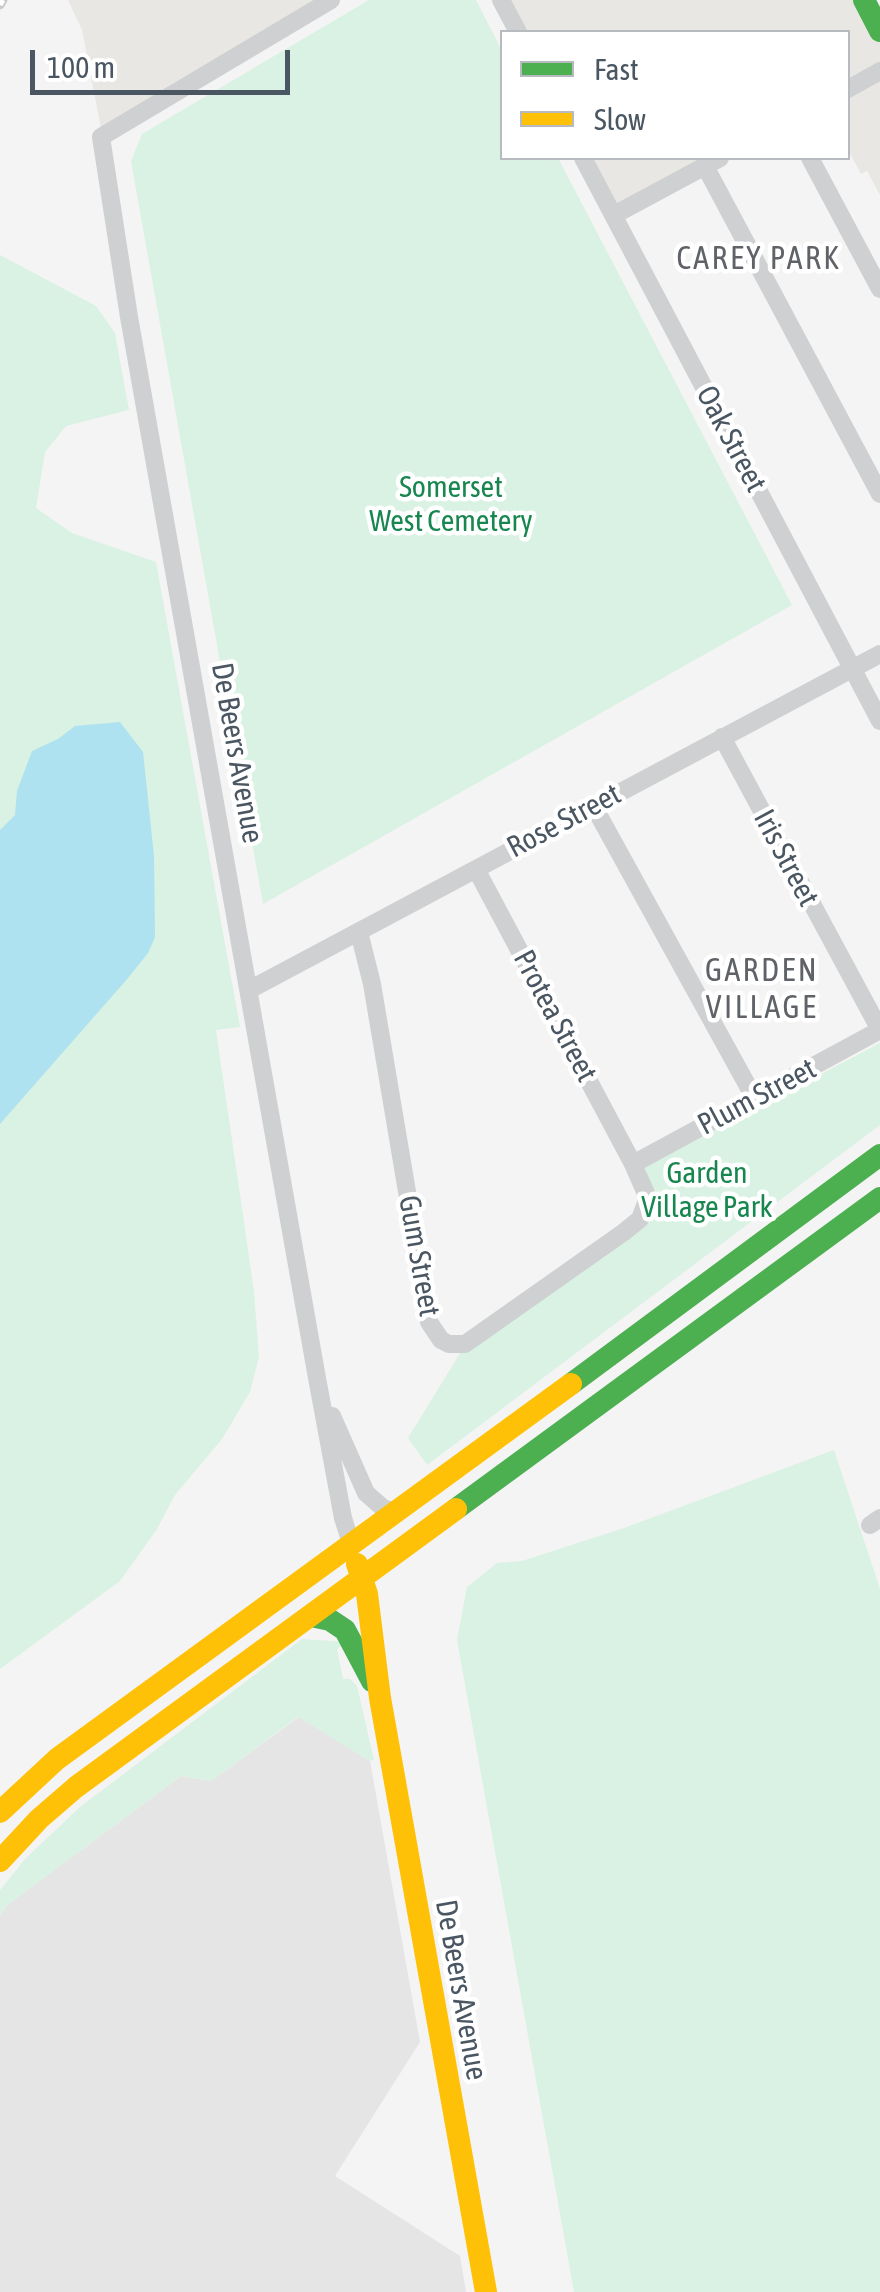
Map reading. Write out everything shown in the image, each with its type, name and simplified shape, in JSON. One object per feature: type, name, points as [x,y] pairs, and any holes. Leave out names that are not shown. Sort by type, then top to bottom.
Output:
[{"type":"main road","points":[[864,0],[880,31]]},
{"type":"main road","points":[[0,1812],[58,1758],[880,1155]]},
{"type":"main road","points":[[0,1861],[76,1787],[880,1198]]},
{"type":"main road","name":"De Beers Avenue","points":[[352,1546],[376,1649],[380,1698],[486,2292]]},
{"type":"main road","name":"De Beers Avenue","points":[[311,1616],[330,1620],[345,1630],[380,1698]]},
{"type":"street","name":"De Beers Avenue","points":[[332,0],[101,137],[132,336],[317,1378],[343,1518],[352,1546]]},
{"type":"street","points":[[501,0],[517,30]]},
{"type":"street","points":[[850,88],[880,72]]},
{"type":"street","name":"Oak Street","points":[[585,160],[880,720]]},
{"type":"street","points":[[811,160],[880,289]]},
{"type":"street","points":[[614,215],[713,162],[880,494]]},
{"type":"street","name":"Rose Street","points":[[249,990],[880,654]]},
{"type":"street","name":"Iris Street","points":[[722,738],[880,1030]]},
{"type":"street","points":[[593,805],[755,1099]]},
{"type":"street","name":"Protea Street","points":[[476,868],[633,1164]]},
{"type":"street","name":"Gum Street","points":[[359,932],[372,984],[428,1322],[440,1340],[465,1344],[487,1332],[640,1219],[648,1198],[633,1164]]},
{"type":"street","name":"Plum Street","points":[[633,1164],[880,1030]]},
{"type":"street","name":"De Beers Avenue","points":[[317,1378],[360,1484],[376,1504],[397,1513]]},
{"type":"shaded area","points":[[68,0],[332,0],[102,134],[82,30]]},
{"type":"shaded area","points":[[501,0],[858,0],[880,38],[880,195],[867,171],[861,174],[850,154],[850,30],[518,30]]},
{"type":"shaded area","points":[[588,160],[707,160],[614,208]]},
{"type":"shaded area","points":[[299,1717],[370,1761],[420,2042],[335,2176],[460,2256],[466,2292],[0,2292],[0,1916],[6,1906],[181,1776],[211,1781]]},
{"type":"green space","name":"Somerset West Cemetery","points":[[369,0],[476,0],[500,47],[500,160],[559,160],[792,605],[263,904],[131,161],[142,134]]},
{"type":"green space","points":[[0,255],[96,306],[115,333],[129,410],[66,426],[45,452],[36,508],[72,533],[156,562],[240,1027],[216,1030],[254,1291],[259,1357],[250,1392],[222,1439],[175,1495],[157,1529],[120,1581],[0,1669]]},
{"type":"green space","name":"Garden Village Park","points":[[880,1043],[880,1125],[427,1465],[408,1438],[462,1350],[659,1215],[645,1167]]},
{"type":"green space","points":[[834,1450],[880,1589],[880,2292],[574,2292],[457,1640],[467,1587],[497,1563],[522,1561],[624,1528]]},
{"type":"green space","points":[[302,1639],[346,1642],[337,1649],[343,1679],[350,1679],[357,1686],[374,1760],[298,1717],[211,1781],[181,1776],[6,1906],[0,1916],[0,1890],[26,1858],[80,1807]]},
{"type":"water","points":[[120,722],[143,752],[154,856],[155,937],[128,978],[0,1124],[0,830],[15,815],[17,791],[32,751],[75,726]]},
{"type":"railway","points":[[0,5],[3,0]]},
{"type":"traffic: fast","points":[[864,0],[880,31]]},
{"type":"traffic: fast","points":[[571,1384],[880,1155]]},
{"type":"traffic: fast","points":[[456,1509],[880,1198]]},
{"type":"traffic: fast","points":[[311,1616],[330,1620],[345,1630],[372,1681]]},
{"type":"traffic: slow","points":[[0,1812],[57,1759],[571,1384]]},
{"type":"traffic: slow","points":[[0,1861],[76,1787],[456,1509]]},
{"type":"traffic: slow","points":[[357,1564],[367,1594],[380,1698],[486,2292]]},
{"type":"district","name":"CAREY PARK","points":[[759,259]]},
{"type":"district","name":"GARDEN VILLAGE","points":[[762,990]]}]
